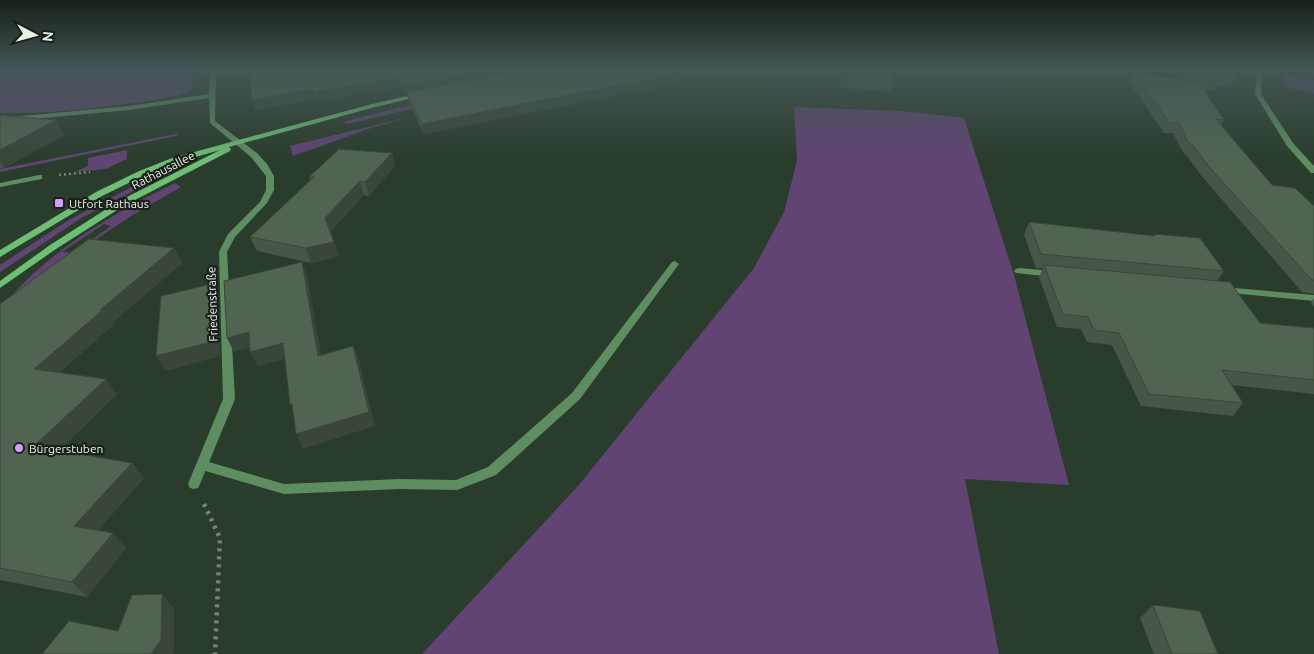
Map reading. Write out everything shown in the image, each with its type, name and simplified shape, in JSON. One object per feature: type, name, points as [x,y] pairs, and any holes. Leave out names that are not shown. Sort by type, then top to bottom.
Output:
[{"type":"street","points":[[0,120],[129,108],[187,100]]},
{"type":"street","name":"Friedenstraße","points":[[194,484],[229,399],[223,252],[231,236],[263,203],[270,190],[270,176],[264,166],[254,155],[236,143],[212,122],[211,100]]},
{"type":"street","name":"Rathausallee","points":[[0,254],[99,194],[140,174],[175,160],[365,107],[400,100]]},
{"type":"street","points":[[1262,100],[1290,144],[1314,172]]},
{"type":"street","name":"Rathausallee","points":[[0,285],[53,247],[122,203],[210,159],[236,143]]},
{"type":"street","points":[[0,185],[39,178]]},
{"type":"street","points":[[202,465],[284,489],[400,484],[457,485],[492,471],[576,396],[675,264]]},
{"type":"street","points":[[1019,271],[1067,276]]},
{"type":"street","points":[[1210,288],[1314,298]]},
{"type":"path","points":[[39,178],[92,171]]},
{"type":"path","points":[[194,484],[220,538],[215,654]]},
{"type":"shaded area","points":[[0,100],[155,100],[89,109],[0,113]]},
{"type":"shaded area","points":[[436,100],[424,106],[348,124],[342,122]]},
{"type":"shaded area","points":[[794,107],[903,111],[964,118],[1014,275],[1069,485],[965,479],[999,654],[422,654],[578,486],[754,268],[784,212],[797,160]]},
{"type":"shaded area","points":[[413,116],[371,128],[293,156],[290,146]]},
{"type":"shaded area","points":[[180,133],[176,136],[0,172],[0,169]]},
{"type":"shaded area","points":[[127,150],[127,159],[106,169],[75,172],[88,166],[88,158]]},
{"type":"shaded area","points":[[154,175],[160,177],[83,217],[0,272],[0,265],[67,221]]},
{"type":"shaded area","points":[[175,183],[181,187],[131,216],[11,296],[47,261],[67,246],[87,232]],"holes":[[[104,224],[111,226],[73,253],[62,252]]]},
{"type":"building","points":[[410,100],[545,100],[422,124]]},
{"type":"building","points":[[1153,100],[1211,100],[1224,120],[1216,119],[1272,185],[1295,188],[1314,206],[1314,280],[1210,168],[1192,144],[1189,144],[1179,123],[1169,122]]},
{"type":"building","points":[[0,115],[56,120],[0,150]]},
{"type":"building","points":[[339,149],[392,153],[365,182],[360,181],[325,218],[334,242],[306,248],[250,237],[314,177],[309,177]]},
{"type":"building","points":[[1029,222],[1155,236],[1154,234],[1200,238],[1224,271],[1041,254]]},
{"type":"building","points":[[89,239],[174,248],[34,369],[106,379],[34,446],[132,463],[74,526],[113,533],[72,582],[0,568],[0,304]]},
{"type":"building","points":[[302,262],[318,356],[353,346],[369,412],[296,434],[292,404],[290,404],[283,343],[250,352],[249,332],[227,338],[224,281]]},
{"type":"building","points":[[1044,265],[1230,282],[1260,323],[1314,328],[1314,380],[1222,370],[1243,403],[1149,394],[1119,333],[1094,330],[1088,317],[1063,314]]},
{"type":"building","points":[[211,284],[212,342],[156,356],[161,296]]},
{"type":"building","points":[[162,594],[161,640],[151,654],[42,654],[69,621],[118,631],[132,595]]},
{"type":"building","points":[[1153,605],[1200,611],[1218,654],[1172,654]]},
{"type":"place","name":"Utfort Rathaus","points":[[59,203]]},
{"type":"place","name":"Bürgerstuben","points":[[19,448]]}]
